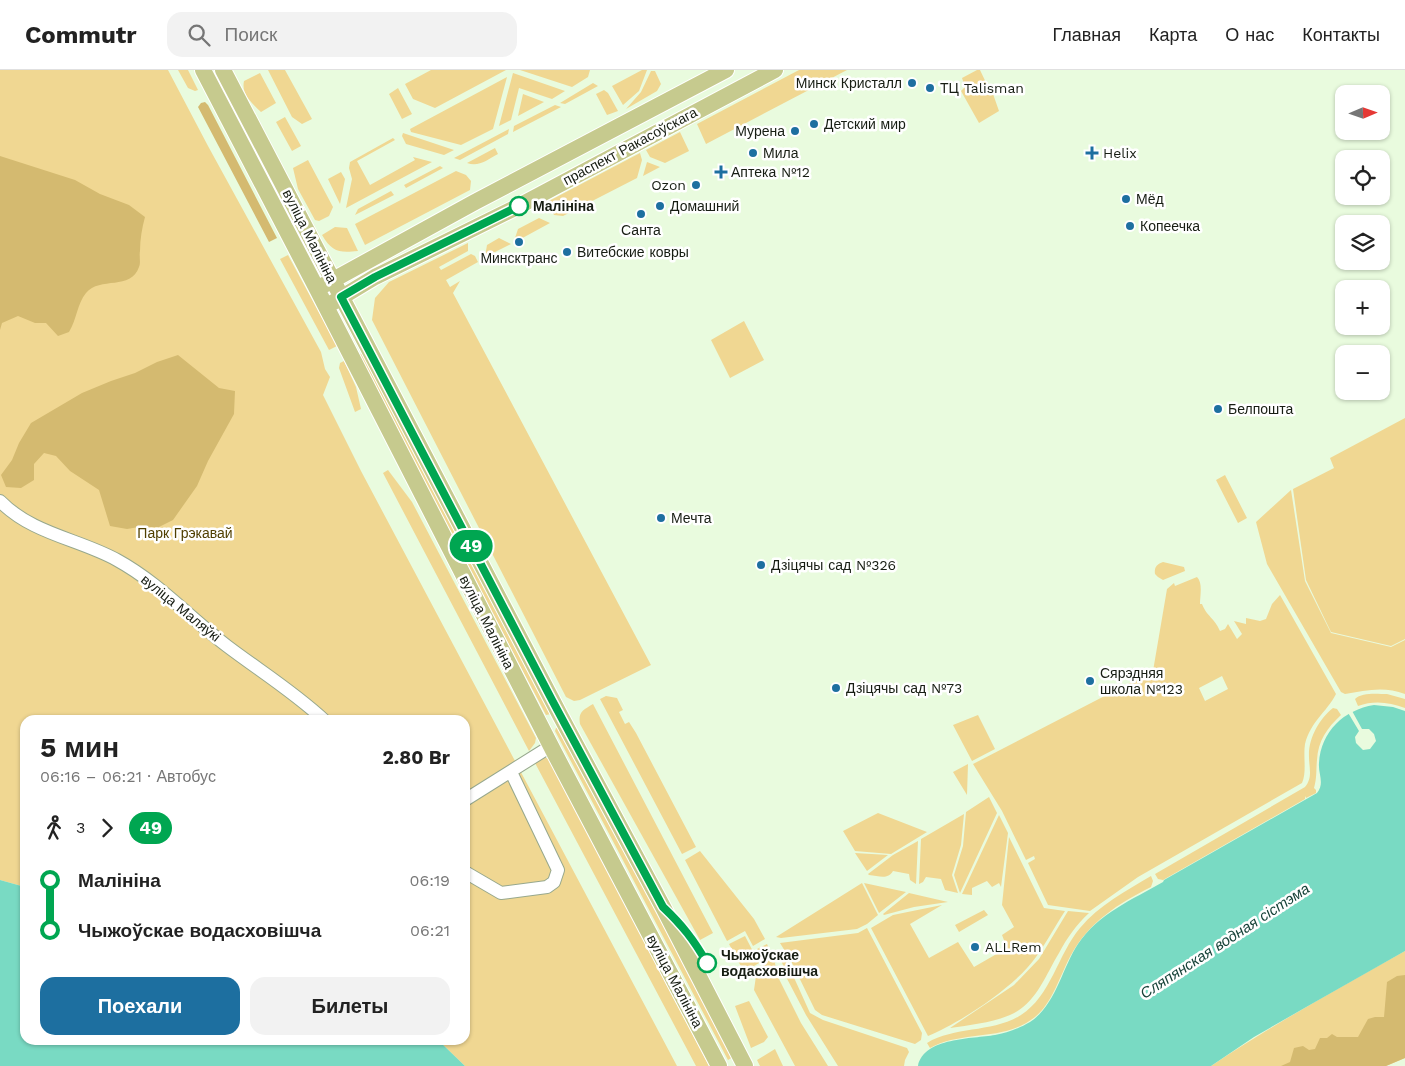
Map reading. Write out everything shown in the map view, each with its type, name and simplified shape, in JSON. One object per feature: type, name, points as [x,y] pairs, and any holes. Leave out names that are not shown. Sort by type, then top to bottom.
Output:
[{"type":"main road","name":"вуліца Малініна","points":[[203,70],[551,746],[719,1066]]},
{"type":"main road","name":"вуліца Малініна","points":[[224,70],[561,717],[746,1066]]},
{"type":"main road","name":"праспект Ракасоўскага","points":[[317,289],[467,206],[726,70]]},
{"type":"main road","name":"праспект Ракасоўскага","points":[[326,306],[375,277],[519,206],[775,70]]},
{"type":"main road","points":[[542,727],[561,717]]},
{"type":"street","name":"вуліца Маляўкі","points":[[0,501],[22,519],[43,530],[116,559],[151,580],[227,646],[297,696],[318,715]]},
{"type":"street","points":[[470,797],[551,746]]},
{"type":"street","points":[[470,875],[502,893],[548,886],[554,882],[558,870],[511,772]]},
{"type":"green space","name":"Парк Грэкавай","points":[[0,70],[168,70],[321,352],[325,369],[330,377],[323,395],[361,471],[677,1066],[465,1066],[443,1045],[470,1045],[470,715],[20,715],[20,886],[0,880]]},
{"type":"green space","points":[[178,70],[188,70],[198,90],[195,91],[188,88]]},
{"type":"green space","points":[[268,70],[285,70],[312,119],[302,124],[292,117]]},
{"type":"green space","points":[[431,70],[506,70],[435,108],[413,99],[405,84]]},
{"type":"green space","points":[[520,70],[590,70],[588,77],[572,87]]},
{"type":"green space","points":[[642,70],[647,70],[639,91],[623,105],[612,86]]},
{"type":"green space","points":[[799,70],[847,70],[706,144],[697,124]]},
{"type":"green space","points":[[980,70],[990,91],[964,84],[962,78]]},
{"type":"green space","points":[[651,71],[655,71],[661,84],[657,91],[626,109],[641,92]]},
{"type":"green space","points":[[260,73],[276,103],[261,112],[248,98],[243,86],[244,81]]},
{"type":"green space","points":[[513,73],[565,91],[552,99],[519,88],[511,120],[499,126]]},
{"type":"green space","points":[[507,77],[493,129],[461,145],[411,132],[410,129]]},
{"type":"green space","points":[[593,83],[598,86],[565,104],[560,103]]},
{"type":"green space","points":[[965,87],[993,94],[999,111],[979,123],[961,91]]},
{"type":"green space","points":[[398,88],[412,114],[402,119],[389,94]]},
{"type":"green space","points":[[604,90],[608,93],[618,111],[607,115],[596,94]]},
{"type":"green space","points":[[523,94],[544,102],[518,116]]},
{"type":"green space","points":[[227,98],[302,229],[296,233]]},
{"type":"green space","points":[[555,105],[561,107],[513,132],[514,126]]},
{"type":"green space","points":[[285,117],[301,146],[292,151],[276,122]]},
{"type":"green space","points":[[509,129],[508,134],[460,160],[454,158]]},
{"type":"green space","points":[[680,132],[689,151],[665,163],[650,157],[646,150]]},
{"type":"green space","points":[[403,133],[454,150],[444,155],[406,144],[402,136]]},
{"type":"green space","points":[[393,138],[395,140],[357,161],[370,185],[415,160],[413,157],[432,162],[346,208],[352,179],[349,168],[350,162]]},
{"type":"green space","points":[[495,148],[498,154],[487,161],[475,164],[467,163]]},
{"type":"green space","points":[[640,153],[642,160],[637,178],[563,216],[554,215],[547,202]]},
{"type":"green space","points":[[308,160],[333,207],[329,216],[319,221],[315,220],[298,189],[293,168]]},
{"type":"green space","points":[[647,162],[660,167],[643,176]]},
{"type":"green space","points":[[440,166],[443,168],[406,188],[404,185]]},
{"type":"green space","points":[[456,171],[466,175],[471,181],[470,190],[365,245],[355,224]]},
{"type":"green space","points":[[341,172],[345,179],[340,204],[328,179]]},
{"type":"green space","points":[[391,191],[394,195],[355,215],[358,209]]},
{"type":"green space","points":[[539,218],[550,223],[517,241],[515,238],[518,229]]},
{"type":"green space","points":[[335,227],[347,228],[358,251],[341,251],[329,245],[322,235]]},
{"type":"green space","points":[[499,238],[511,244],[485,257],[487,245]]},
{"type":"green space","points":[[468,243],[468,251],[439,267],[441,270],[471,254],[475,256],[478,262],[446,280],[450,287],[460,281],[453,293],[651,665],[580,700],[574,701],[566,697],[372,320],[375,298],[389,282]]},
{"type":"green space","points":[[288,255],[337,346],[329,350],[280,259]]},
{"type":"green space","points":[[744,321],[764,360],[730,378],[711,340]]},
{"type":"green space","points":[[362,353],[552,712],[551,714],[546,715],[357,356]]},
{"type":"green space","points":[[344,361],[356,387],[361,409],[355,412],[339,368],[340,363]]},
{"type":"green space","points":[[1405,418],[1405,639],[1391,646],[1331,632],[1306,580],[1293,489],[1334,468],[1330,458]]},
{"type":"green space","points":[[388,470],[412,502],[536,738],[529,751],[383,473]]},
{"type":"green space","points":[[1225,475],[1247,518],[1238,523],[1216,480]]},
{"type":"green space","points":[[1291,490],[1305,581],[1331,633],[1391,647],[1405,640],[1405,694],[1383,689],[1345,694],[1341,692],[1267,564],[1256,522]]},
{"type":"green space","points":[[1163,562],[1184,567],[1185,571],[1163,580],[1155,574],[1155,569],[1156,566]]},
{"type":"green space","points":[[1197,577],[1201,586],[1200,604],[1202,604],[1220,631],[1225,629],[1228,624],[1237,639],[1242,634],[1234,621],[1246,624],[1246,618],[1260,621],[1266,619],[1272,604],[1280,595],[1336,694],[1308,736],[1305,744],[1302,783],[1138,877],[1090,911],[1048,905],[1028,863],[1035,859],[1034,856],[1026,860],[1002,811],[973,764],[1153,671],[1167,589],[1174,583],[1175,586]],"holes":[[[1222,676],[1228,689],[1205,701],[1199,688]]]},
{"type":"green space","points":[[1366,694],[1387,694],[1405,699],[1405,708],[1382,703],[1358,706],[1355,699]]},
{"type":"green space","points":[[606,696],[617,698],[623,710],[619,712],[625,724],[629,722],[636,733],[696,847],[682,854],[600,699]]},
{"type":"green space","points":[[593,704],[713,933],[700,940],[580,724],[582,712]]},
{"type":"green space","points":[[1333,708],[1337,709],[1341,715],[1331,725],[1319,747],[1314,788],[1316,793],[1306,798],[1305,796],[1305,799],[1163,880],[1158,879],[1155,874],[1305,787],[1310,776],[1309,750],[1312,736],[1323,718]]},
{"type":"green space","points":[[978,715],[995,749],[972,761],[953,725]]},
{"type":"green space","points":[[556,728],[559,728],[733,1057],[728,1060],[555,731]]},
{"type":"green space","points":[[543,758],[549,760],[709,1066],[696,1066],[535,763]]},
{"type":"green space","points":[[968,764],[967,795],[953,772]]},
{"type":"green space","points":[[989,797],[997,813],[960,893],[954,875],[963,846],[966,812]]},
{"type":"green space","points":[[878,813],[927,832],[891,854],[855,851],[843,831]]},
{"type":"green space","points":[[964,814],[961,845],[952,875],[958,893],[945,890],[941,879],[926,877],[919,884],[921,839]]},
{"type":"green space","points":[[999,815],[1008,833],[1001,887],[999,883],[992,887],[987,881],[972,888],[972,895],[962,894]]},
{"type":"green space","points":[[1009,837],[1044,908],[1065,911],[1044,946],[1015,980],[971,1013],[928,1036],[871,928],[893,915],[942,905],[910,924],[929,958],[958,942],[974,967],[1007,948],[1002,935],[1014,927],[1002,905]]},
{"type":"green space","points":[[918,841],[916,884],[910,880],[909,874],[893,871],[889,876],[880,877],[868,874],[893,855]]},
{"type":"green space","points":[[700,851],[754,919],[765,939],[753,946],[745,931],[727,941],[685,860]]},
{"type":"green space","points":[[855,853],[888,855],[867,871]]},
{"type":"green space","points":[[1151,876],[1153,881],[1151,887],[1116,907],[1096,923],[1078,943],[1056,988],[1035,1017],[1023,1025],[1010,1030],[956,1039],[930,1048],[927,1043],[938,1038],[998,1025],[1021,1015],[1040,997],[1072,938],[1087,920],[1113,899]]},
{"type":"green space","points":[[862,883],[878,915],[867,924],[857,929],[776,937]]},
{"type":"green space","points":[[864,883],[906,892],[879,913]]},
{"type":"green space","points":[[909,893],[948,902],[883,914]]},
{"type":"green space","points":[[984,910],[988,915],[959,932],[955,925]]},
{"type":"green space","points":[[1068,911],[1089,913],[1062,947],[1039,988],[1027,1004],[1003,1018],[950,1028],[1014,985],[1039,959]]},
{"type":"green space","points":[[867,928],[922,1033],[921,1040],[915,1044],[822,1015],[815,1010],[780,943],[858,933]]},
{"type":"green space","points":[[745,936],[759,963],[744,972],[729,944]]},
{"type":"green space","points":[[767,944],[775,963],[777,975],[801,1023],[828,1066],[795,1066],[754,990],[757,969],[765,964],[757,949]]},
{"type":"green space","points":[[779,950],[810,1013],[823,1020],[907,1048],[909,1052],[904,1066],[838,1066],[806,1015],[784,973],[777,951]]},
{"type":"green space","points":[[1405,951],[1405,1058],[1386,1066],[1211,1066],[1283,1021]]},
{"type":"green space","points":[[749,1001],[768,1037],[764,1042],[751,1048],[735,1006]]},
{"type":"green space","points":[[775,1049],[783,1066],[760,1066],[757,1060]]},
{"type":"shaded area","points":[[205,102],[277,238],[269,242],[198,107],[201,103]]},
{"type":"shaded area","points":[[0,156],[75,180],[100,194],[129,205],[145,217],[141,238],[140,265],[135,274],[129,279],[92,288],[83,297],[69,332],[58,336],[46,323],[35,323],[18,316],[2,323],[0,330]]},
{"type":"shaded area","points":[[178,355],[219,388],[235,391],[234,414],[208,461],[197,486],[173,520],[159,527],[127,529],[110,526],[99,490],[70,471],[56,456],[44,453],[34,464],[34,480],[21,488],[6,487],[1,475],[12,460],[19,443],[31,423],[82,393]]},
{"type":"shaded area","points":[[1405,975],[1405,1058],[1386,1066],[1281,1066],[1290,1062],[1294,1048],[1303,1046],[1309,1050],[1315,1049],[1320,1038],[1327,1038],[1332,1034],[1337,1037],[1358,1037],[1368,1019],[1384,1017],[1387,982],[1397,976]]},
{"type":"water","name":"Сляпянская водная сістэма","points":[[1374,705],[1393,707],[1405,711],[1405,951],[1254,1037],[1211,1066],[918,1066],[922,1057],[929,1049],[951,1041],[1000,1034],[1013,1030],[1030,1022],[1039,1015],[1052,996],[1072,954],[1086,933],[1117,908],[1317,793],[1321,786],[1319,763],[1321,752],[1329,732],[1344,717]]},
{"type":"water","points":[[0,880],[20,886],[20,1045],[443,1045],[465,1066],[0,1066]]},
{"type":"pier","points":[[1351,709],[1362,729],[1369,729],[1374,734],[1376,741],[1370,749],[1363,750],[1356,743],[1355,737],[1359,731],[1347,711]]},
{"type":"bus line","name":"49","points":[[519,206],[375,277],[341,297],[552,700],[663,907],[682,925],[695,942],[707,963]]},
{"type":"place","name":"Минск Кристалл","points":[[912,83]]},
{"type":"place","name":"ТЦ Talisman","points":[[930,88]]},
{"type":"place","name":"Детский мир","points":[[814,124]]},
{"type":"place","name":"Мурена","points":[[795,131]]},
{"type":"place","name":"Мила","points":[[753,153]]},
{"type":"place","name":"Helix","points":[[1092,153]]},
{"type":"place","name":"Аптека №12","points":[[721,172]]},
{"type":"place","name":"Ozon","points":[[696,185]]},
{"type":"place","name":"Мёд","points":[[1126,199]]},
{"type":"place","name":"Малініна","points":[[519,206]]},
{"type":"place","name":"Домашний","points":[[660,206]]},
{"type":"place","name":"Санта","points":[[641,214]]},
{"type":"place","name":"Копеечка","points":[[1130,226]]},
{"type":"place","name":"Минсктранс","points":[[519,242]]},
{"type":"place","name":"Витебские ковры","points":[[567,252]]},
{"type":"place","name":"Белпошта","points":[[1218,409]]},
{"type":"place","name":"Мечта","points":[[661,518]]},
{"type":"place","name":"Дзіцячы сад №326","points":[[761,565]]},
{"type":"place","name":"Сярэдняя школа №123","points":[[1090,681]]},
{"type":"place","name":"Дзіцячы сад №73","points":[[836,688]]},
{"type":"place","name":"ALLRem","points":[[975,947]]},
{"type":"place","name":"Чыжоўскае водасховішча","points":[[707,963]]}]
